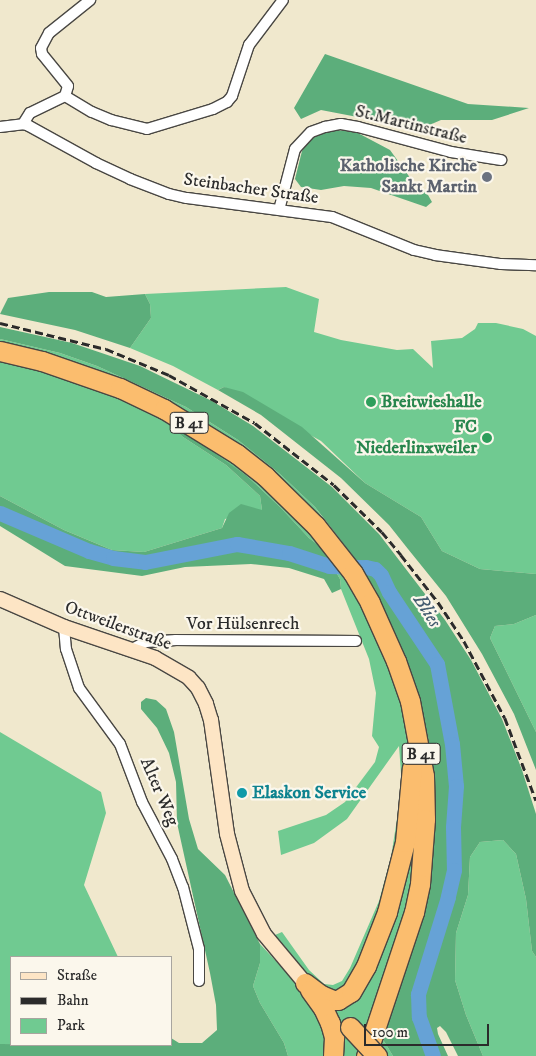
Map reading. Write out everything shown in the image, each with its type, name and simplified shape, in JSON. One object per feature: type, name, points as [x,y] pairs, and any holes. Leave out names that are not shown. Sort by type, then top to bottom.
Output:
[{"type":"highway","name":"B 41","points":[[0,351],[42,361],[120,388],[164,408],[237,454],[271,482],[316,526],[353,573],[370,603],[396,660],[410,701],[424,776],[425,819],[420,884],[414,912],[366,1056]]},
{"type":"highway","points":[[305,983],[321,996],[333,1000],[345,997],[354,988],[366,966],[387,912],[405,842],[412,783],[412,746],[405,703],[392,661],[370,603]]},
{"type":"highway","points":[[305,983],[377,1056]]},
{"type":"highway","points":[[305,983],[323,1008],[330,1023],[334,1037],[333,1056]]},
{"type":"main road","name":"Ottweilerstraße","points":[[0,599],[64,627],[132,649],[172,666],[189,678],[206,704],[231,854],[251,912],[274,948],[305,983]]},
{"type":"street","points":[[90,0],[49,33],[41,48],[42,54],[67,91],[92,112],[111,120],[147,129],[213,109],[227,102],[232,96],[249,45],[283,0]]},
{"type":"street","points":[[0,127],[23,124],[30,113],[67,91]]},
{"type":"street","name":"Steinbacher Straße","points":[[23,124],[104,168],[169,194],[335,218],[414,250],[435,255],[501,264],[536,265]]},
{"type":"street","name":"St.Martinstraße","points":[[279,210],[295,149],[311,132],[325,126],[341,124],[358,127],[451,152],[501,160]]},
{"type":"street","name":"Alter Weg","points":[[64,627],[66,649],[79,688],[120,744],[142,802],[172,858],[183,887],[199,949],[199,981]]},
{"type":"street","name":"Vor Hülsenrech","points":[[132,649],[146,642],[176,640],[356,641]]},
{"type":"green space","points":[[325,54],[468,104],[529,108],[492,120],[441,120],[420,129],[321,110],[301,119],[294,108]]},
{"type":"green space","points":[[335,130],[356,132],[390,150],[411,179],[428,195],[432,202],[426,207],[371,188],[344,186],[321,190],[301,187],[295,179],[302,151],[307,142],[318,135]]},
{"type":"green space","points":[[286,287],[319,299],[314,332],[341,340],[397,350],[413,349],[433,368],[431,341],[462,338],[475,329],[478,323],[496,323],[523,329],[536,336],[536,574],[480,569],[442,551],[421,517],[365,483],[321,441],[224,387],[218,390],[173,366],[130,348],[151,318],[150,304],[145,294]]},
{"type":"green space","points":[[49,292],[92,292],[106,297],[145,294],[150,304],[151,318],[130,348],[75,330],[0,314],[8,298]]},
{"type":"green space","points":[[0,327],[72,343],[140,366],[212,401],[253,426],[332,487],[379,534],[445,620],[471,660],[502,719],[522,770],[536,814],[536,957],[532,951],[526,899],[516,854],[503,840],[480,842],[470,857],[468,895],[456,933],[455,980],[466,1015],[483,1056],[458,1056],[446,1032],[440,1026],[437,1028],[438,1034],[448,1056],[393,1056],[382,1038],[403,977],[420,916],[433,832],[433,789],[428,737],[420,701],[405,658],[375,589],[353,556],[315,507],[280,474],[238,440],[186,407],[97,366],[60,353],[0,339]]},
{"type":"green space","points":[[0,339],[60,353],[97,366],[186,407],[238,440],[280,474],[315,507],[375,589],[405,658],[420,701],[428,737],[433,789],[433,832],[420,916],[403,977],[382,1038],[393,1056],[288,1056],[284,1043],[260,1003],[253,986],[260,963],[260,944],[288,974],[296,965],[275,935],[282,932],[309,970],[324,984],[333,985],[342,981],[350,968],[379,901],[391,857],[402,787],[399,746],[347,819],[314,843],[281,855],[278,831],[326,815],[345,802],[375,762],[379,747],[372,736],[376,693],[369,659],[341,589],[340,579],[322,548],[309,538],[246,475],[174,428],[183,437],[226,465],[260,496],[262,510],[225,519],[222,528],[144,552],[112,550],[64,530],[0,496]]},
{"type":"green space","points":[[224,387],[243,392],[302,427],[365,483],[421,517],[442,551],[480,569],[536,574],[536,615],[514,624],[495,626],[490,638],[536,732],[536,770],[514,714],[482,654],[446,596],[389,525],[341,478],[261,415],[218,390]]},
{"type":"green space","points":[[171,426],[200,443],[246,475],[281,508],[309,538],[322,548],[340,579],[341,589],[332,593],[324,579],[289,568],[251,564],[185,567],[142,576],[65,566],[0,526],[0,496],[64,530],[112,550],[144,552],[222,528],[229,513],[241,504],[262,510],[260,496],[226,465],[183,437]]},
{"type":"green space","points":[[536,615],[536,732],[490,638],[495,626],[514,624]]},
{"type":"green space","points":[[146,698],[156,700],[166,709],[174,732],[189,819],[198,849],[225,875],[260,944],[260,963],[253,986],[260,1003],[284,1043],[288,1056],[0,1056],[0,1044],[10,1044],[10,1046],[172,1046],[172,1039],[179,1043],[202,1043],[217,1030],[216,1005],[210,973],[177,823],[176,782],[169,753],[157,728],[141,709],[141,702]]},
{"type":"green space","points":[[0,732],[101,792],[106,813],[84,885],[118,956],[10,956],[10,1044],[0,1044]]},
{"type":"green space","points":[[503,840],[516,854],[526,899],[532,951],[536,957],[536,1056],[483,1056],[466,1015],[455,980],[456,933],[468,895],[470,857],[480,842]]},
{"type":"waterway","name":"Blies","points":[[0,513],[89,551],[113,558],[145,562],[237,544],[289,553],[329,566],[366,567],[375,569],[381,575],[389,592],[437,664],[452,744],[456,786],[453,827],[454,870],[448,897],[418,994],[419,1017],[433,1056]]},
{"type":"railway","points":[[0,323],[106,349],[169,375],[255,423],[334,485],[382,532],[438,602],[464,641],[505,718],[536,800]]},
{"type":"place","name":"Katholische Kirche Sankt Martin","points":[[487,177]]},
{"type":"place","name":"Breitwieshalle","points":[[371,402]]},
{"type":"place","name":"FC Niederlinxweiler","points":[[487,438]]},
{"type":"place","name":"Elaskon Service","points":[[242,793]]}]
